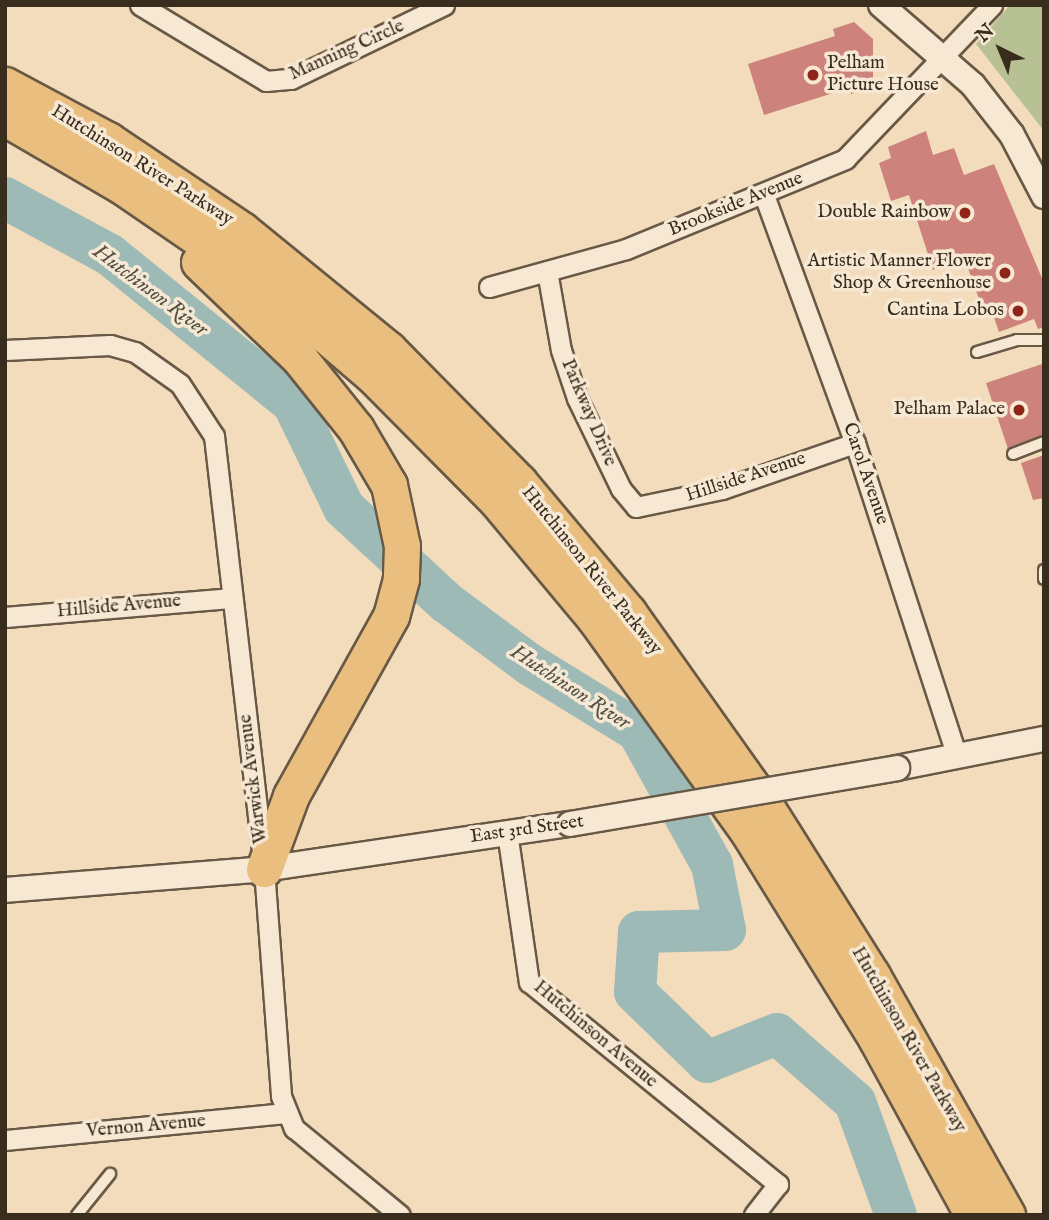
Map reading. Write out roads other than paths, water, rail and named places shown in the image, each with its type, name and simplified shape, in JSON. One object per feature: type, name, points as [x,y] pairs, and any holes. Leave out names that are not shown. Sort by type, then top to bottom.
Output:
[{"type":"highway","name":"Hutchinson River Parkway","points":[[5,85],[176,183],[319,289],[419,379],[519,482],[628,612],[761,799],[872,975],[1007,1215]]},
{"type":"highway","name":"Hutchinson River Parkway","points":[[5,118],[122,186],[239,264],[342,346],[469,470],[561,578],[747,830],[859,1009],[973,1215]]},
{"type":"highway","points":[[122,186],[261,317],[333,397],[379,467],[398,516],[402,573],[394,608],[291,796],[264,869]]},
{"type":"street","name":"Manning Circle","points":[[140,5],[266,80],[291,79],[444,5]]},
{"type":"street","points":[[881,5],[945,58],[1012,135],[1044,196]]},
{"type":"street","name":"Brookside Avenue","points":[[489,287],[626,249],[764,195],[845,159],[945,58],[992,5]]},
{"type":"street","name":"Carol Avenue","points":[[764,195],[855,443],[957,757]]},
{"type":"street","name":"Parkway Drive","points":[[547,271],[561,350],[577,398],[621,489],[636,508]]},
{"type":"street","name":"Warwick Avenue","points":[[5,350],[110,345],[161,367],[180,384],[214,436],[264,869],[287,1113]]},
{"type":"street","name":"Hillside Avenue","points":[[636,508],[722,489],[855,443]]},
{"type":"street","name":"Hillside Avenue","points":[[5,617],[232,597]]},
{"type":"street","name":"East 3rd Street","points":[[5,890],[264,869],[570,824],[897,768],[1044,739]]},
{"type":"street","name":"Hutchinson Avenue","points":[[507,832],[528,982],[778,1184],[754,1215]]},
{"type":"street","points":[[287,1113],[318,1150],[400,1215]]},
{"type":"street","name":"Vernon Avenue","points":[[5,1140],[287,1113]]},
{"type":"lane","points":[[977,352],[1017,340],[1044,340]]},
{"type":"lane","points":[[1013,454],[1044,442]]},
{"type":"lane","points":[[1044,570],[1044,579]]},
{"type":"lane","points":[[77,1215],[110,1174]]},
{"type":"waterway","name":"Hutchinson River","points":[[5,198],[110,255],[293,403],[344,508],[447,603],[529,664],[638,731],[712,865],[725,930],[639,932],[635,992],[707,1062],[777,1034],[855,1102],[896,1215]]},
{"type":"place","name":"Pelham Picture House","points":[[813,75]]},
{"type":"place","name":"Double Rainbow","points":[[965,213]]},
{"type":"place","name":"Artistic Manner Flower Shop & Greenhouse","points":[[1005,273]]},
{"type":"place","name":"Cantina Lobos","points":[[1018,311]]},
{"type":"place","name":"Pelham Palace","points":[[1019,410]]}]
